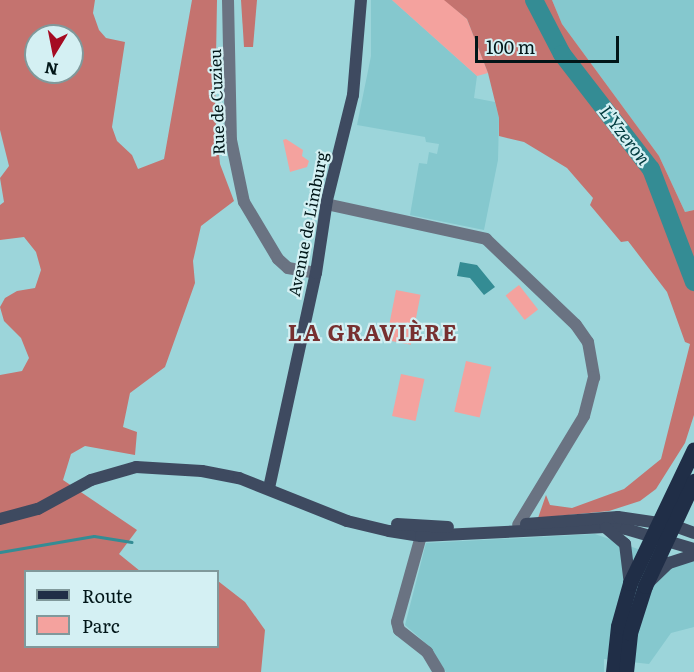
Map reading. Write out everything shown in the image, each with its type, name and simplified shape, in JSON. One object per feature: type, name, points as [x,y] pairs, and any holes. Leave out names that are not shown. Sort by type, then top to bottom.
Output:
[{"type":"main road","points":[[613,672],[618,626],[661,531],[694,449]]},
{"type":"main road","points":[[661,531],[694,481]]},
{"type":"main road","points":[[626,672],[638,584]]},
{"type":"street","name":"Rue de Cuzieu","points":[[228,0],[231,140],[244,202],[278,259],[288,268],[315,273]]},
{"type":"street","name":"Avenue de Limburg","points":[[269,488],[315,273],[326,204],[353,95],[361,0]]},
{"type":"street","points":[[326,204],[486,239],[576,326],[588,342],[594,377],[584,416],[518,525],[480,533]]},
{"type":"street","points":[[0,519],[38,509],[91,480],[124,468],[202,471],[269,488],[325,509],[347,521],[422,536],[605,527],[694,533]]},
{"type":"street","points":[[325,509],[402,525],[460,527],[618,517],[661,531],[694,549]]},
{"type":"street","points":[[422,536],[460,527]]},
{"type":"street","points":[[605,527],[625,544],[638,584],[669,563],[694,555]]},
{"type":"street","points":[[422,536],[397,622],[399,630],[428,652],[439,672]]},
{"type":"shaded area","points":[[0,0],[95,0],[93,13],[99,30],[106,38],[125,42],[112,127],[117,141],[132,155],[138,169],[164,159],[192,0],[217,0],[215,116],[220,164],[234,201],[201,226],[193,261],[195,283],[165,367],[130,393],[123,427],[137,432],[135,455],[85,446],[71,454],[63,480],[137,530],[119,554],[139,570],[24,570],[24,648],[219,648],[219,582],[245,602],[265,630],[261,672],[0,672],[0,375],[22,371],[29,358],[21,338],[4,321],[0,307],[5,298],[17,291],[35,288],[41,270],[36,252],[24,237],[0,240],[0,205],[4,202],[0,178],[9,166],[0,130]]},
{"type":"shaded area","points":[[241,0],[257,0],[253,47],[244,47]]},
{"type":"shaded area","points":[[371,0],[392,0],[477,76],[474,98],[495,102],[499,118],[498,160],[484,230],[410,215],[419,163],[427,164],[429,152],[437,154],[439,144],[426,142],[425,137],[357,125],[371,56]]},
{"type":"shaded area","points":[[444,0],[552,0],[562,24],[659,156],[685,212],[694,210],[694,415],[685,443],[656,489],[640,501],[609,511],[538,518],[546,495],[550,505],[572,508],[624,489],[661,459],[690,344],[685,342],[667,292],[628,241],[621,242],[590,205],[593,198],[567,168],[524,142],[499,136],[499,118],[488,73],[467,19]]},
{"type":"shaded area","points":[[552,0],[694,0],[694,210],[685,212],[659,156],[562,24]]},
{"type":"shaded area","points":[[460,262],[477,265],[495,287],[484,295],[470,278],[457,276]]},
{"type":"shaded area","points":[[595,534],[675,562],[694,550],[694,627],[671,633],[649,664],[604,659],[604,672],[446,672],[429,646],[405,625],[426,543]]},
{"type":"green space","points":[[392,0],[445,0],[467,19],[488,73],[477,76]]},
{"type":"green space","points":[[286,139],[303,150],[302,156],[309,161],[307,167],[290,172],[283,140]]},
{"type":"green space","points":[[519,285],[538,309],[525,320],[506,295]]},
{"type":"green space","points":[[396,290],[421,295],[411,345],[386,340]]},
{"type":"green space","points":[[466,361],[491,367],[480,418],[454,412]]},
{"type":"green space","points":[[401,374],[424,379],[416,421],[392,416]]},
{"type":"waterway","name":"L'Yzeron","points":[[534,0],[562,54],[651,169],[694,282]]},
{"type":"waterway","points":[[0,552],[94,536],[132,542]]},
{"type":"district","name":"LA GRAVIÈRE","points":[[373,332]]}]
